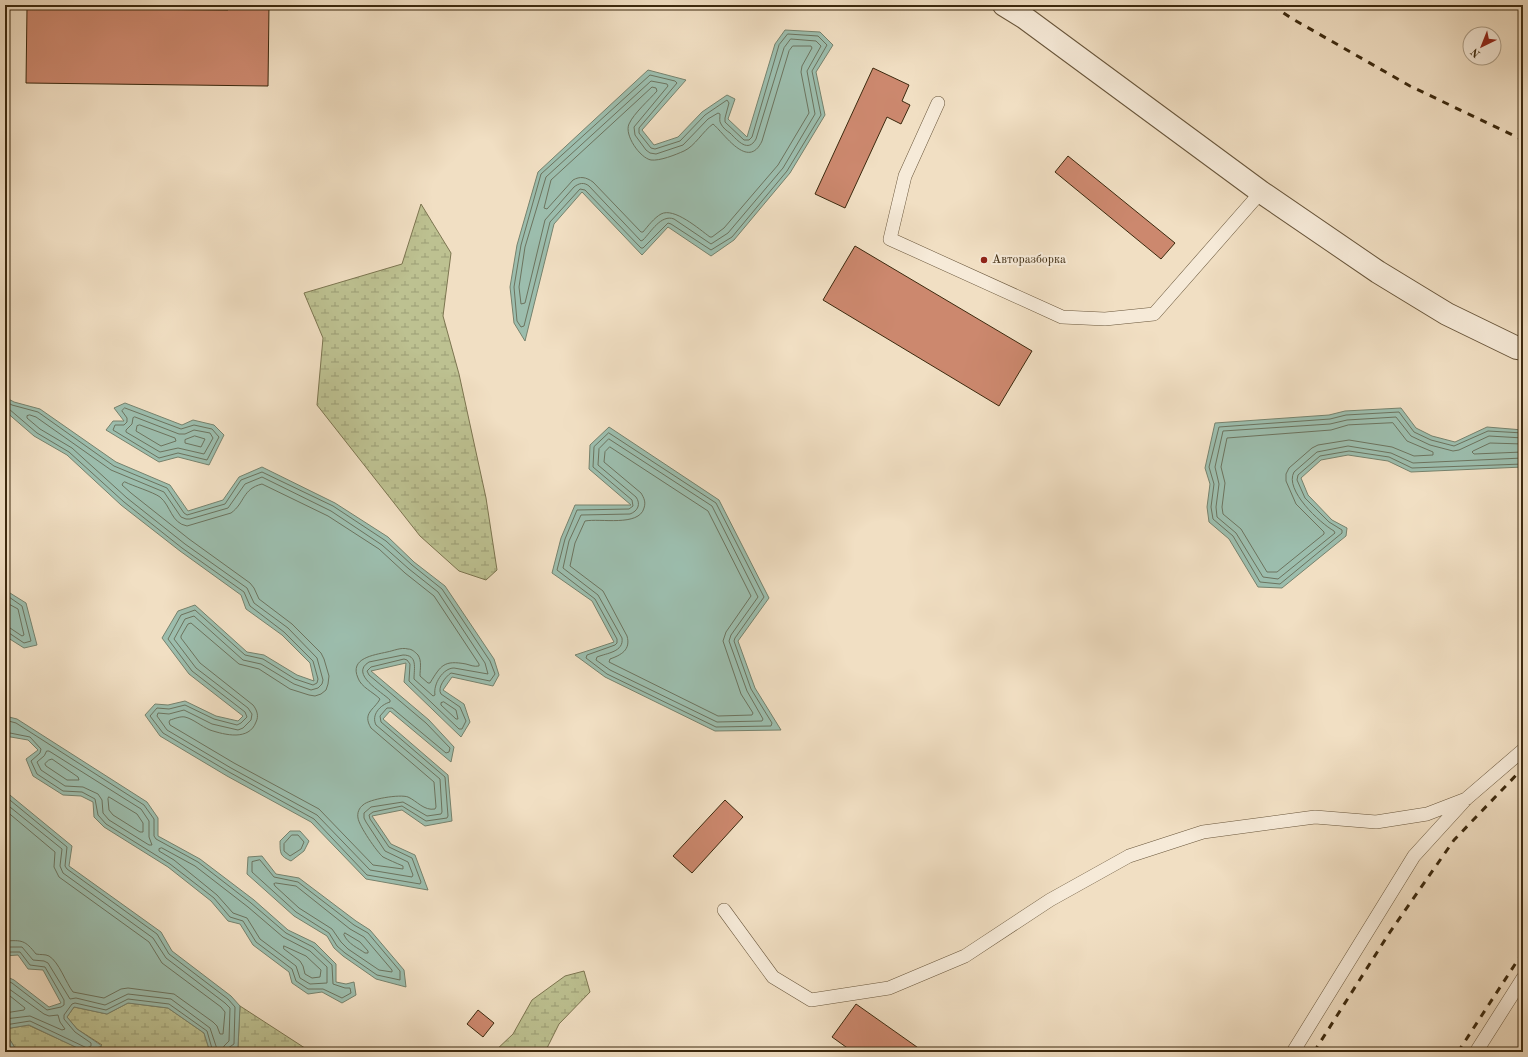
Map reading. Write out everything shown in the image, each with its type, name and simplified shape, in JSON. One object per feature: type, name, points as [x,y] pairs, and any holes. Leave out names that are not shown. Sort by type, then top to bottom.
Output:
[{"type":"street","points":[[1004,5],[1024,18],[1261,192],[1378,272],[1441,310],[1517,348],[1523,349]]},
{"type":"lane","points":[[938,103],[905,176],[890,239],[1062,317],[1105,319],[1154,314],[1261,192]]},
{"type":"lane","points":[[1294,1052],[1414,856],[1466,800],[1523,750]]},
{"type":"lane","points":[[724,910],[774,977],[812,1000],[889,988],[965,956],[1050,900],[1129,856],[1203,832],[1315,817],[1376,822],[1427,814],[1466,800]]},
{"type":"lane","points":[[1476,1052],[1523,978]]},
{"type":"green space","points":[[421,204],[451,253],[443,316],[459,374],[486,498],[497,570],[486,580],[459,571],[420,536],[317,405],[323,338],[304,293],[402,264]]},
{"type":"green space","points":[[584,971],[590,992],[559,1024],[544,1052],[494,1052],[513,1034],[532,1000],[565,976]]},
{"type":"green space","points":[[128,1003],[168,1008],[204,1033],[210,1052],[87,1052],[102,1045],[77,1029],[67,1017],[74,1007],[107,1014]]},
{"type":"green space","points":[[240,1006],[311,1052],[228,1052],[238,1047]]},
{"type":"green space","points":[[28,1025],[87,1052],[20,1052],[17,1051],[5,1032],[5,1029]]},
{"type":"water","points":[[785,30],[820,32],[833,45],[816,72],[825,115],[790,173],[734,240],[711,256],[668,227],[642,255],[582,192],[554,224],[525,341],[514,323],[510,287],[517,245],[538,172],[648,70],[686,80],[642,130],[654,145],[678,137],[702,112],[727,95],[735,99],[728,119],[747,137],[775,44]]},
{"type":"water","points":[[5,397],[14,402],[40,409],[116,462],[170,485],[188,511],[223,500],[239,477],[262,467],[335,503],[388,537],[414,562],[445,586],[494,659],[499,675],[493,686],[452,677],[443,690],[464,704],[470,722],[461,737],[404,682],[406,663],[371,671],[429,720],[454,747],[451,762],[390,711],[383,719],[448,775],[452,821],[425,826],[402,810],[372,816],[391,844],[415,855],[428,890],[366,879],[311,822],[227,776],[160,736],[145,715],[155,704],[168,705],[185,701],[216,716],[238,721],[243,716],[189,674],[162,638],[178,611],[195,605],[247,652],[264,655],[297,675],[314,681],[310,663],[282,635],[246,609],[241,595],[180,551],[121,505],[67,455],[34,436],[5,411]]},
{"type":"water","points":[[125,403],[182,425],[193,420],[214,425],[224,435],[209,465],[178,457],[159,462],[106,430],[113,421],[124,421],[114,408]]},
{"type":"water","points":[[1401,408],[1416,428],[1432,436],[1455,442],[1487,427],[1523,430],[1523,467],[1411,472],[1388,461],[1348,455],[1321,460],[1301,478],[1308,495],[1332,520],[1347,528],[1346,536],[1282,588],[1258,587],[1229,539],[1209,522],[1207,507],[1210,484],[1205,468],[1215,423],[1329,415],[1345,411]]},
{"type":"water","points":[[609,427],[719,500],[769,598],[738,641],[755,688],[781,730],[715,731],[605,677],[575,655],[614,642],[592,601],[552,573],[561,538],[575,505],[631,505],[589,469],[590,445]]},
{"type":"water","points":[[5,593],[10,593],[26,603],[37,645],[24,648],[5,636]]},
{"type":"water","points":[[5,716],[17,719],[147,802],[158,818],[158,836],[200,859],[254,900],[288,930],[315,943],[336,964],[336,982],[346,984],[354,982],[356,995],[342,1003],[322,992],[308,994],[292,983],[289,972],[253,945],[240,924],[228,921],[211,901],[168,867],[104,827],[94,817],[93,802],[81,796],[63,795],[33,776],[26,759],[38,750],[28,740],[5,736]]},
{"type":"water","points":[[5,791],[72,846],[69,866],[161,932],[172,951],[231,996],[240,1006],[238,1047],[228,1052],[210,1052],[204,1033],[168,1008],[128,1003],[107,1014],[74,1007],[67,1017],[77,1029],[102,1046],[86,1052],[29,1025],[5,1029],[5,976],[14,980],[49,1007],[61,1003],[43,970],[28,969],[18,955],[5,956]]},
{"type":"water","points":[[290,831],[300,831],[309,841],[304,851],[291,861],[281,854],[280,845],[280,841]]},
{"type":"water","points":[[262,856],[276,874],[299,878],[370,930],[404,970],[406,987],[376,979],[343,956],[334,948],[327,936],[294,916],[247,874],[248,857]]},
{"type":"water","points":[[5,1032],[17,1051],[20,1052],[5,1052]]},
{"type":"building","points":[[228,5],[269,5],[268,86],[26,83],[27,8],[228,10]]},
{"type":"building","points":[[873,68],[909,85],[902,101],[910,105],[901,124],[887,117],[845,208],[815,194]]},
{"type":"building","points":[[1068,156],[1175,243],[1161,259],[1055,172]]},
{"type":"building","points":[[855,246],[1032,351],[999,406],[823,300]]},
{"type":"building","points":[[725,800],[743,817],[692,873],[673,856]]},
{"type":"building","points":[[856,1004],[924,1052],[853,1052],[832,1037]]},
{"type":"building","points":[[478,1010],[494,1023],[483,1037],[467,1024]]},
{"type":"railway","points":[[1272,5],[1291,18],[1410,86],[1523,140]]},
{"type":"railway","points":[[1314,1052],[1388,935],[1454,840],[1523,768]]},
{"type":"railway","points":[[1458,1052],[1523,952]]},
{"type":"place","name":"Авторазборка","points":[[984,260]]}]
